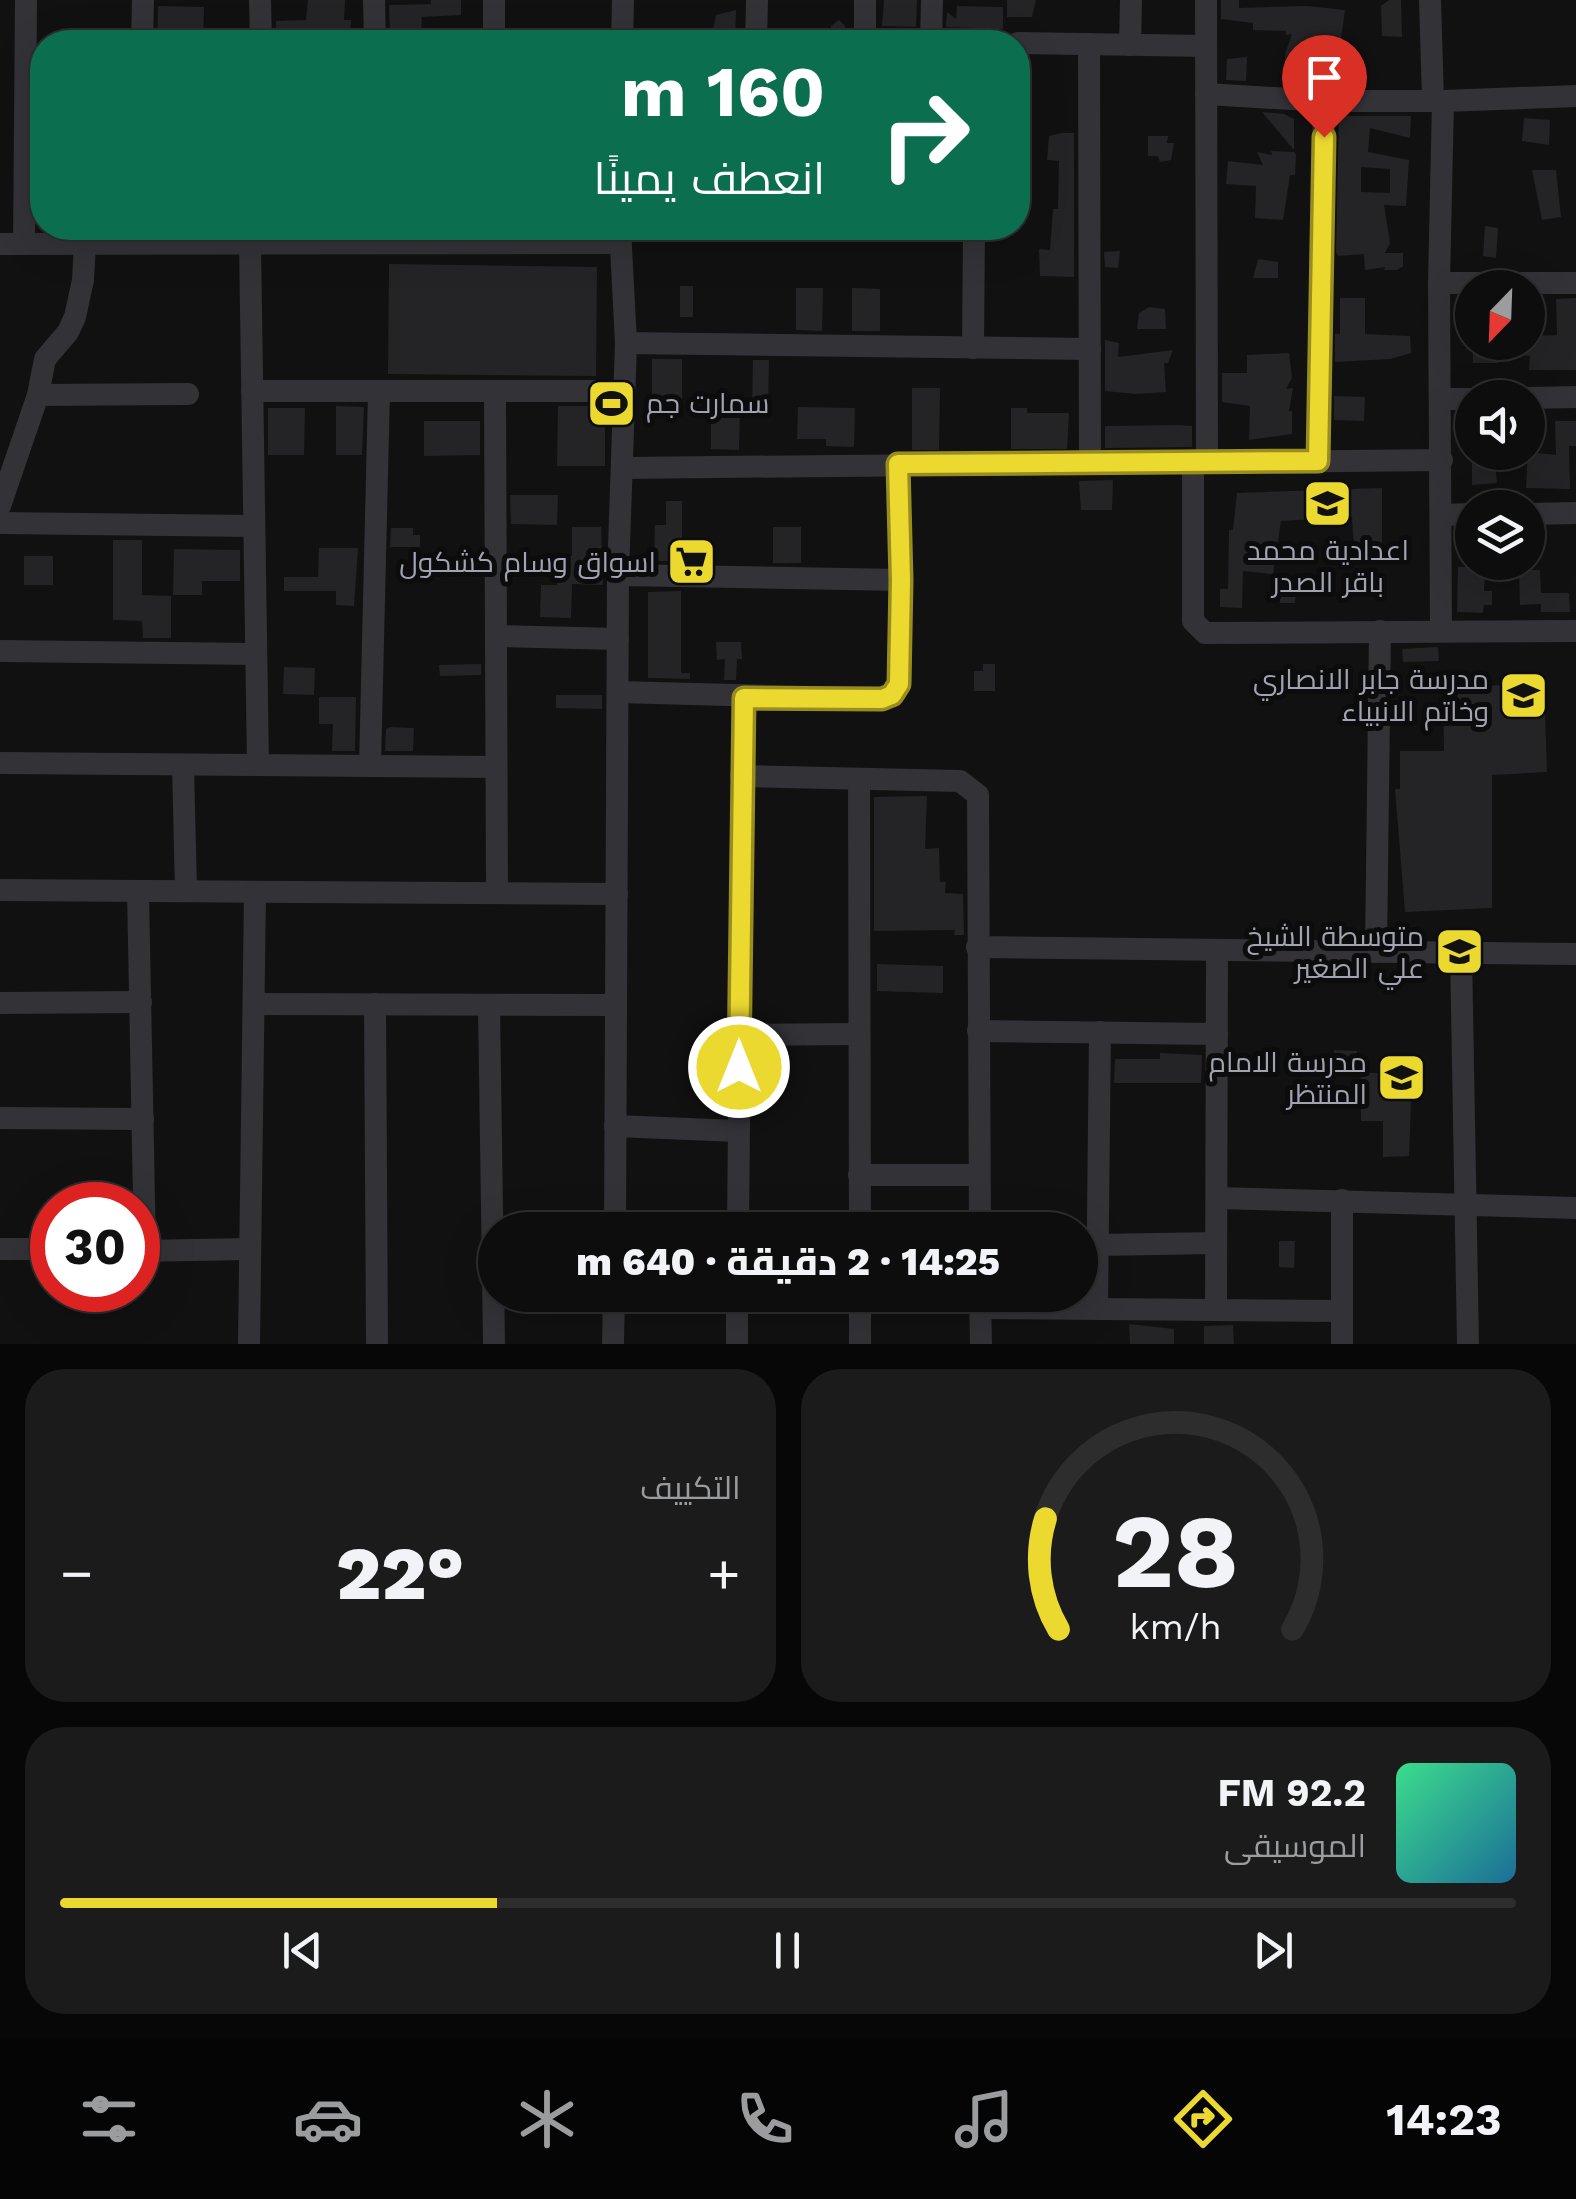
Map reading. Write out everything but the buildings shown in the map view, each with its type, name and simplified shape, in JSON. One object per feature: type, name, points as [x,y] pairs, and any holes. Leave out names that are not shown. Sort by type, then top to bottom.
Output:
[{"type":"street","points":[[26,0],[12,244],[113,240]]},
{"type":"street","points":[[142,30],[143,0]]},
{"type":"street","points":[[260,0],[260,30]]},
{"type":"street","points":[[374,0],[375,30]]},
{"type":"street","points":[[494,0],[494,30]]},
{"type":"street","points":[[622,0],[622,30]]},
{"type":"street","points":[[756,30],[757,0]]},
{"type":"street","points":[[865,0],[865,30]]},
{"type":"street","points":[[931,30],[932,0]]},
{"type":"street","points":[[1130,45],[1131,0]]},
{"type":"street","points":[[1206,0],[1200,462],[1193,621],[1205,632],[1576,631]]},
{"type":"street","points":[[1430,0],[1438,101],[1442,630]]},
{"type":"street","points":[[1030,43],[1206,46]]},
{"type":"street","points":[[1089,44],[1090,462]]},
{"type":"street","points":[[1206,94],[1324,101],[1576,96]]},
{"type":"street","points":[[1318,461],[1324,101]]},
{"type":"street","points":[[258,765],[252,391],[259,240]]},
{"type":"street","points":[[614,1212],[618,575],[626,344],[620,240]]},
{"type":"street","points":[[973,348],[974,240]]},
{"type":"street","points":[[0,506],[38,395],[45,360],[68,332],[80,301],[86,244]]},
{"type":"street","points":[[1439,283],[1576,282]]},
{"type":"street","points":[[626,344],[1090,349]]},
{"type":"street","points":[[252,391],[622,391]]},
{"type":"street","points":[[370,766],[379,392]]},
{"type":"street","points":[[495,392],[497,893]]},
{"type":"street","points":[[38,395],[188,394]]},
{"type":"street","points":[[1545,398],[1576,397]]},
{"type":"street","points":[[1441,399],[1455,399]]},
{"type":"street","points":[[623,468],[1442,460]]},
{"type":"street","points":[[618,692],[744,698],[882,699],[892,695],[899,684],[898,464]]},
{"type":"street","points":[[1545,514],[1576,513]]},
{"type":"street","points":[[1441,515],[1455,515]]},
{"type":"street","points":[[0,523],[253,526]]},
{"type":"street","points":[[618,575],[901,580]]},
{"type":"street","points":[[1376,952],[1380,631]]},
{"type":"street","points":[[496,636],[618,639]]},
{"type":"street","points":[[0,651],[256,654]]},
{"type":"street","points":[[738,1212],[744,698]]},
{"type":"street","points":[[0,764],[496,767]]},
{"type":"street","points":[[183,765],[186,892]]},
{"type":"street","points":[[741,776],[960,781],[978,795],[980,1212]]},
{"type":"street","points":[[860,780],[860,1212]]},
{"type":"street","points":[[0,890],[616,894]]},
{"type":"street","points":[[138,891],[143,1182]]},
{"type":"street","points":[[249,1344],[255,892]]},
{"type":"street","points":[[977,947],[1576,954]]},
{"type":"street","points":[[1216,1310],[1217,950]]},
{"type":"street","points":[[1461,953],[1468,1344]]},
{"type":"street","points":[[0,1003],[141,1002]]},
{"type":"street","points":[[254,1004],[616,1005]]},
{"type":"street","points":[[375,1004],[377,1344]]},
{"type":"street","points":[[489,1005],[494,1344]]},
{"type":"street","points":[[978,1031],[1217,1034]]},
{"type":"street","points":[[1097,1212],[1100,1032]]},
{"type":"street","points":[[739,1035],[860,1034]]},
{"type":"street","points":[[0,1118],[143,1119]]},
{"type":"street","points":[[616,1126],[738,1131]]},
{"type":"street","points":[[860,1175],[979,1175]]},
{"type":"street","points":[[1217,1198],[1576,1208]]},
{"type":"street","points":[[1342,1200],[1342,1344]]},
{"type":"street","points":[[1098,1245],[1216,1243]]},
{"type":"street","points":[[0,1249],[30,1250]]},
{"type":"street","points":[[160,1251],[250,1249]]},
{"type":"street","points":[[1098,1308],[1342,1311]]},
{"type":"street","points":[[614,1312],[614,1344]]},
{"type":"street","points":[[737,1312],[737,1344]]},
{"type":"street","points":[[860,1312],[860,1344]]},
{"type":"street","points":[[980,1312],[980,1344]]},
{"type":"place","name":"سمارت جم","points":[[611,403]]},
{"type":"place","name":"اعدادية محمد باقر الصدر","points":[[1328,503]]},
{"type":"place","name":"اسواق وسام كشكول","points":[[691,562]]},
{"type":"place","name":"مدرسة جابر الانصاري وخاتم الانبياء","points":[[1524,695]]},
{"type":"place","name":"متوسطة الشيخ علي الصغير","points":[[1459,952]]},
{"type":"place","name":"مدرسة الامام المنتظر","points":[[1402,1078]]},
{"type":"route","points":[[739,1067],[744,698],[882,699],[892,695],[899,684],[898,464],[1318,461],[1324,137]]}]
